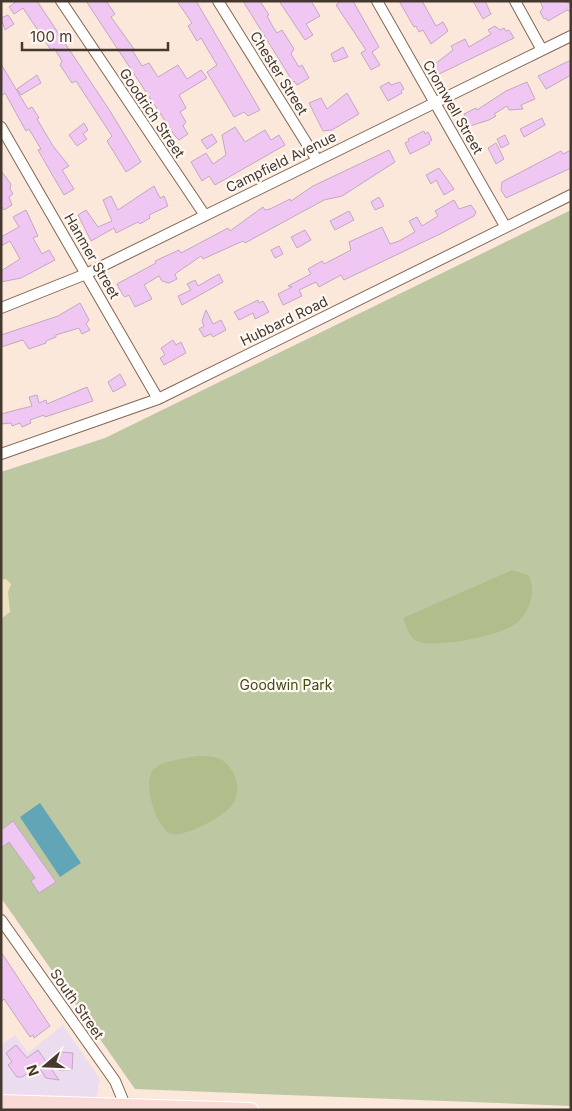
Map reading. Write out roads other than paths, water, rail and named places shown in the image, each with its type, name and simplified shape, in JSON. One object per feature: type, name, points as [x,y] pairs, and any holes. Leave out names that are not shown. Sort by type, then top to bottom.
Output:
[{"type":"main road","points":[[1,1102],[97,1108],[251,1110]]},
{"type":"street","name":"Goodrich Street","points":[[61,1],[204,214]]},
{"type":"street","name":"Chester Street","points":[[218,1],[317,160]]},
{"type":"street","name":"Cromwell Street","points":[[378,1],[505,226]]},
{"type":"street","points":[[515,1],[542,50]]},
{"type":"street","name":"Campfield Avenue","points":[[1,308],[86,274],[204,214],[571,36]]},
{"type":"street","name":"Hanmer Street","points":[[1,127],[158,399]]},
{"type":"street","name":"Hubbard Road","points":[[1,454],[158,399],[571,195]]},
{"type":"street","name":"South Street","points":[[1,920],[115,1081],[127,1108]]},
{"type":"water","points":[[40,803],[81,863],[60,877],[20,817]]},
{"type":"park label","name":"Goodwin Park","points":[[286,685]]}]
